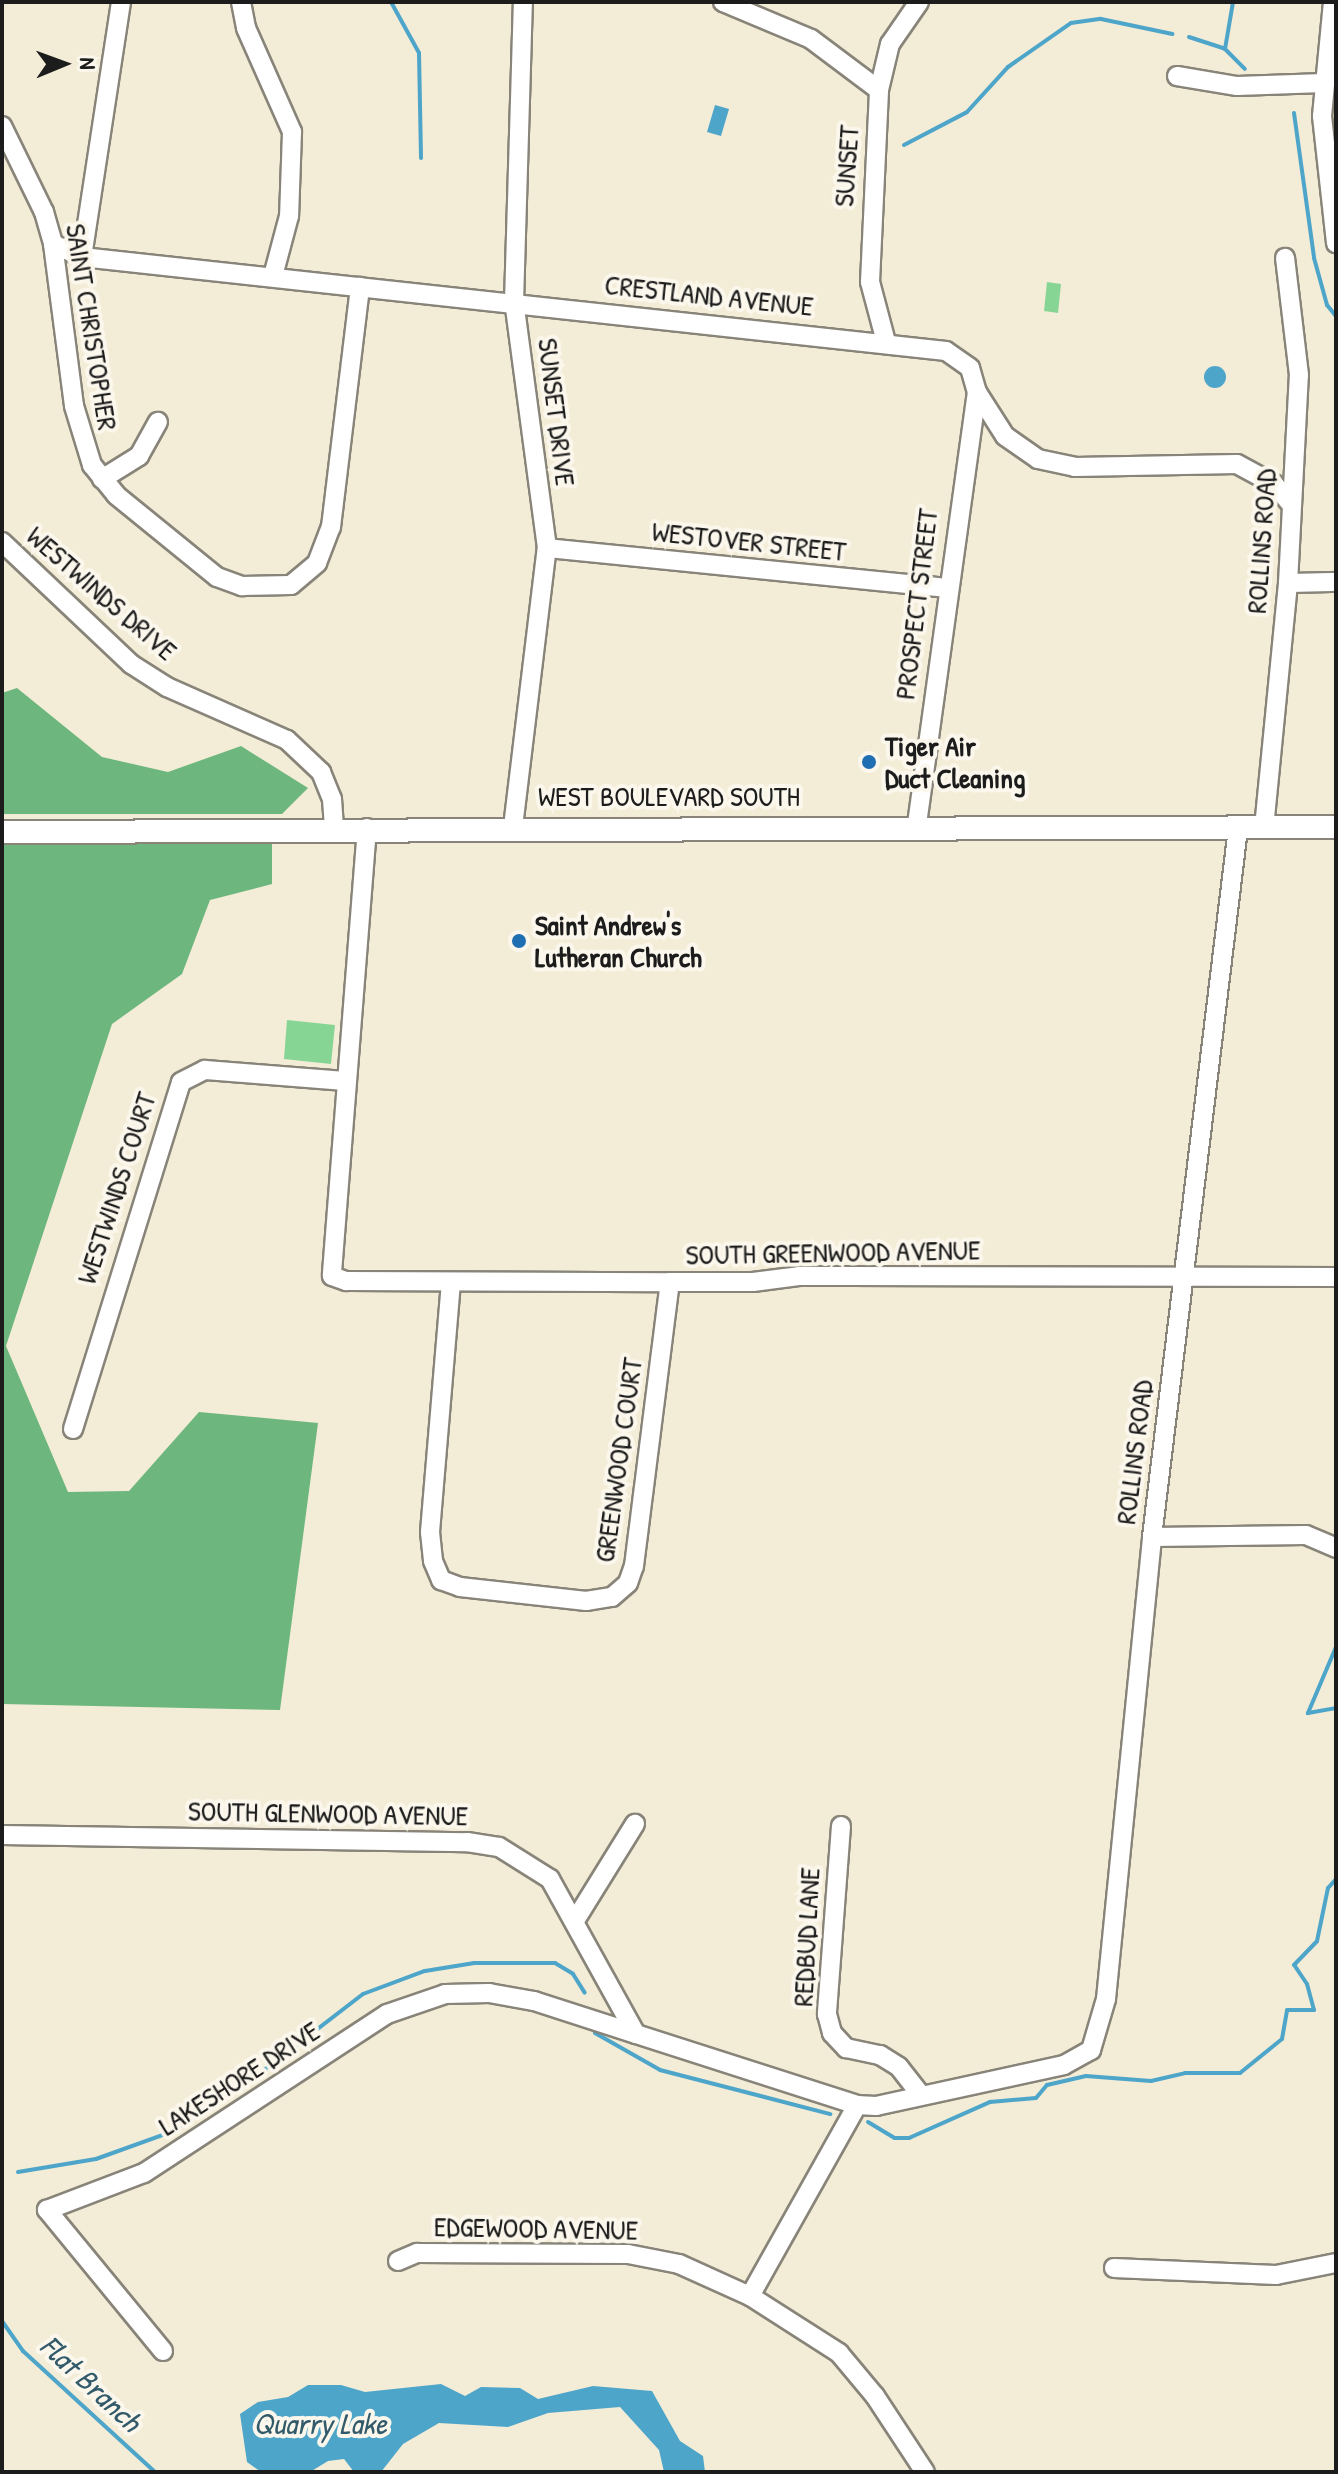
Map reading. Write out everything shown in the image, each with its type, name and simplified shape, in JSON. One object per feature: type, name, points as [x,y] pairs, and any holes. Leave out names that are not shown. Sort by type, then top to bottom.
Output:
[{"type":"main road","name":"WEST BOULEVARD SOUTH","points":[[2,832],[917,824],[1336,827]]},
{"type":"street","points":[[82,257],[121,2]]},
{"type":"street","points":[[241,2],[246,28],[292,132],[289,216],[273,276]]},
{"type":"street","name":"SUNSET DRIVE","points":[[513,827],[547,548],[514,302],[523,2]]},
{"type":"street","points":[[723,2],[811,39],[879,90]]},
{"type":"street","name":"SUNSET","points":[[886,342],[870,282],[879,90],[890,44],[919,2]]},
{"type":"street","points":[[1333,2],[1324,83],[1336,243]]},
{"type":"street","points":[[1177,76],[1237,86],[1324,83]]},
{"type":"street","name":"SAINT CHRISTOPHER","points":[[2,126],[44,212],[53,244],[82,444],[102,479],[217,577],[242,586],[275,587],[306,577],[331,527],[360,287]]},
{"type":"street","name":"CRESTLAND AVENUE","points":[[53,244],[82,257],[886,342],[961,358],[977,392],[1005,436],[1038,459],[1075,467],[1237,464],[1274,484],[1291,504]]},
{"type":"street","name":"ROLLINS ROAD","points":[[1264,828],[1288,583],[1299,375],[1285,258]]},
{"type":"street","name":"PROSPECT STREET","points":[[917,824],[946,588],[977,392]]},
{"type":"street","points":[[102,479],[139,456],[158,422]]},
{"type":"street","name":"WESTWINDS DRIVE","points":[[2,542],[131,664],[167,687],[287,740],[321,772],[332,799],[334,828]]},
{"type":"street","name":"WESTOVER STREET","points":[[547,548],[946,588]]},
{"type":"street","points":[[1288,583],[1336,582]]},
{"type":"street","points":[[346,1081],[367,828]]},
{"type":"street","name":"ROLLINS ROAD","points":[[921,2095],[1064,2065],[1091,2050],[1102,2027],[1152,1537],[1238,828]]},
{"type":"street","name":"WESTWINDS COURT","points":[[73,1429],[181,1082],[205,1070],[346,1081]]},
{"type":"street","name":"SOUTH GREENWOOD AVENUE","points":[[346,1081],[332,1276],[346,1281],[753,1282],[799,1276],[1336,1277]]},
{"type":"street","name":"GREENWOOD COURT","points":[[451,1282],[430,1532],[433,1561],[441,1580],[460,1587],[586,1601],[612,1597],[628,1583],[634,1566],[670,1282]]},
{"type":"street","points":[[1152,1537],[1306,1535],[1336,1548]]},
{"type":"street","points":[[576,1919],[635,1824]]},
{"type":"street","name":"REDBUD LANE","points":[[841,1826],[827,2014],[832,2033],[846,2048],[880,2055],[899,2067],[921,2095]]},
{"type":"street","name":"SOUTH GLENWOOD AVENUE","points":[[2,1835],[467,1842],[499,1847],[527,1861],[550,1879],[576,1919],[636,2034]]},
{"type":"street","name":"LAKESHORE DRIVE","points":[[163,2351],[47,2210],[144,2173],[387,2014],[445,1994],[489,1993],[534,2001],[636,2034]]},
{"type":"street","points":[[636,2034],[857,2105],[921,2095]]},
{"type":"street","points":[[750,2296],[857,2105]]},
{"type":"street","name":"EDGEWOOD AVENUE","points":[[398,2261],[417,2253],[628,2254],[679,2264],[750,2296],[839,2353],[875,2396],[925,2472]]},
{"type":"street","points":[[1114,2268],[1276,2275],[1336,2263]]},
{"type":"green space","points":[[1047,282],[1061,284],[1058,313],[1044,311]]},
{"type":"green space","points":[[17,688],[102,757],[168,772],[241,746],[308,788],[282,814],[2,814],[2,693]]},
{"type":"green space","points":[[272,843],[272,884],[210,900],[182,974],[112,1024],[6,1346],[68,1492],[129,1491],[199,1412],[318,1423],[280,1710],[2,1704],[2,845]]},
{"type":"green space","points":[[287,1020],[335,1025],[331,1064],[284,1059]]},
{"type":"water","points":[[715,105],[729,109],[721,136],[707,132]]},
{"type":"water","points":[[1215,366],[1223,369],[1226,377],[1223,385],[1215,388],[1207,385],[1204,377],[1207,369]]},
{"type":"water","name":"Quarry Lake","points":[[441,2384],[465,2396],[481,2387],[520,2388],[538,2399],[593,2386],[652,2391],[680,2441],[703,2456],[705,2472],[664,2472],[659,2450],[620,2407],[548,2413],[508,2427],[439,2423],[403,2444],[381,2472],[354,2472],[344,2459],[328,2461],[310,2472],[261,2472],[247,2462],[240,2414],[258,2402],[288,2397],[308,2385],[341,2385],[365,2392]]},
{"type":"waterway","points":[[391,2],[419,53],[421,158]]},
{"type":"waterway","points":[[1189,37],[1225,49],[1233,2]]},
{"type":"waterway","points":[[904,145],[967,112],[1008,67],[1071,23],[1101,19],[1172,34]]},
{"type":"waterway","points":[[1225,49],[1245,69]]},
{"type":"waterway","points":[[1294,113],[1314,258],[1327,305],[1336,316]]},
{"type":"waterway","points":[[1336,1647],[1308,1713],[1336,1708]]},
{"type":"waterway","points":[[868,2122],[895,2138],[909,2138],[990,2102],[1036,2098],[1047,2085],[1086,2076],[1151,2081],[1185,2073],[1240,2073],[1282,2039],[1287,2010],[1314,2010],[1307,1984],[1294,1965],[1317,1941],[1328,1888],[1336,1879]]},
{"type":"waterway","points":[[18,2172],[96,2159],[171,2132],[250,2081],[363,1994],[425,1971],[474,1963],[555,1963],[573,1974],[585,1993]]},
{"type":"waterway","points":[[595,2033],[660,2070],[830,2114]]},
{"type":"waterway","name":"Flat Branch","points":[[2,2321],[23,2351],[155,2472]]},
{"type":"place","name":"Tiger Air Duct Cleaning","points":[[869,762]]},
{"type":"place","name":"Saint Andrew's Lutheran Church","points":[[519,941]]}]
